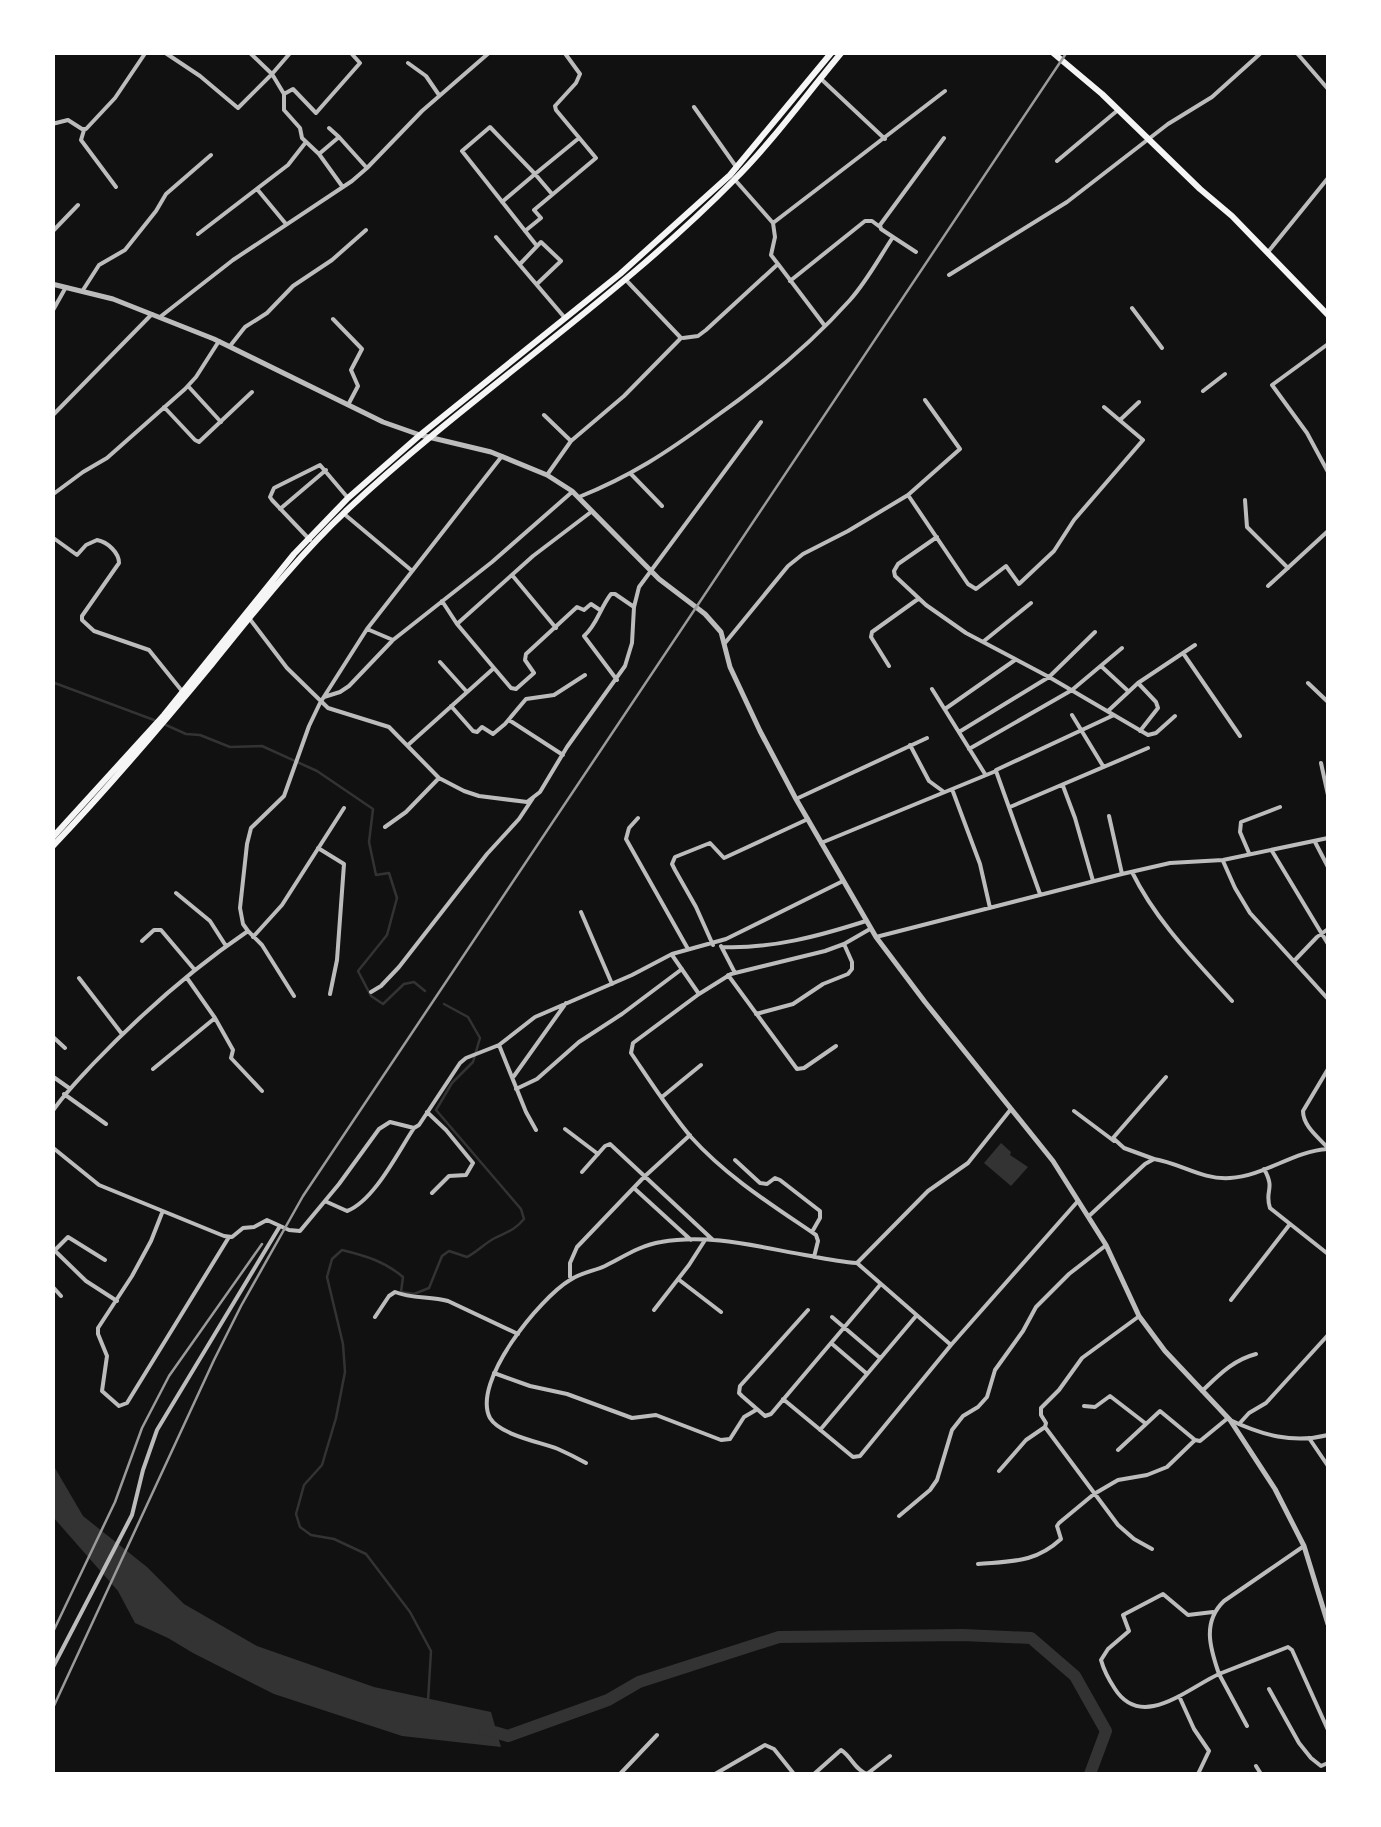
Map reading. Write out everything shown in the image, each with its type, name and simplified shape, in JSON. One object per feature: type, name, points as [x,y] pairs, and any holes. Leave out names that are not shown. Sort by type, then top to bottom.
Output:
[{"type":"main road","points":[[52,848],[348,498],[620,274],[737,168],[832,52]]},
{"type":"main road","points":[[166,716],[245,612],[311,542],[424,436],[625,279],[734,180],[842,52]]},
{"type":"main road","points":[[1052,52],[1150,139],[1328,314]]},
{"type":"main road","points":[[52,838],[150,735]]},
{"type":"street","points":[[116,188],[81,140],[84,130],[115,98],[146,52]]},
{"type":"street","points":[[164,52],[238,108],[291,52]]},
{"type":"street","points":[[249,52],[272,74],[284,94],[284,110],[343,187]]},
{"type":"street","points":[[284,94],[293,89],[316,113],[360,63],[350,52]]},
{"type":"street","points":[[52,416],[156,315],[343,187],[490,52]]},
{"type":"street","points":[[525,231],[541,218],[534,210],[596,158],[555,106],[579,78],[577,68],[564,52]]},
{"type":"street","points":[[949,275],[1067,202],[1168,124],[1212,98],[1262,52]]},
{"type":"street","points":[[1296,52],[1328,89]]},
{"type":"street","points":[[408,62],[426,76],[440,96]]},
{"type":"street","points":[[820,78],[885,139]]},
{"type":"street","points":[[772,223],[945,91]]},
{"type":"street","points":[[694,107],[737,168]]},
{"type":"street","points":[[1057,161],[1118,109]]},
{"type":"street","points":[[52,124],[68,120],[84,130]]},
{"type":"street","points":[[537,246],[462,152],[490,127],[552,194]]},
{"type":"street","points":[[329,128],[367,168]]},
{"type":"street","points":[[318,154],[339,138]]},
{"type":"street","points":[[502,202],[579,138]]},
{"type":"street","points":[[880,227],[944,138]]},
{"type":"street","points":[[198,234],[288,165],[306,142]]},
{"type":"street","points":[[82,290],[99,265],[125,250],[166,194],[210,155]]},
{"type":"street","points":[[1268,252],[1328,178]]},
{"type":"street","points":[[734,180],[772,223],[772,255],[824,326]]},
{"type":"street","points":[[257,189],[286,224]]},
{"type":"street","points":[[52,232],[78,205]]},
{"type":"street","points":[[790,280],[865,221],[872,221],[916,252]]},
{"type":"street","points":[[230,346],[245,327],[267,312],[292,286],[332,260],[366,230]]},
{"type":"street","points":[[496,236],[566,318]]},
{"type":"street","points":[[579,497],[652,463],[782,368],[861,287],[893,237]]},
{"type":"street","points":[[520,264],[541,242],[561,260],[537,284]]},
{"type":"street","points":[[547,475],[571,441],[624,396],[682,338],[698,336],[706,330],[778,264]]},
{"type":"street","points":[[625,279],[682,338]]},
{"type":"street","points":[[52,284],[156,315],[230,346],[383,422],[502,456],[547,475],[579,497],[651,570],[705,614],[721,632],[737,684],[796,799],[876,937],[1053,1162],[1106,1246],[1139,1316],[1165,1351],[1229,1419],[1275,1488],[1304,1546],[1328,1624]]},
{"type":"street","points":[[52,312],[66,287]]},
{"type":"street","points":[[1132,308],[1162,348]]},
{"type":"street","points":[[332,319],[362,349],[351,371],[358,386],[348,404]]},
{"type":"street","points":[[52,495],[107,458],[188,386],[218,341]]},
{"type":"street","points":[[1328,344],[1272,385],[1328,472]]},
{"type":"street","points":[[1203,391],[1225,374]]},
{"type":"street","points":[[188,386],[221,422]]},
{"type":"street","points":[[164,407],[197,442],[252,392]]},
{"type":"street","points":[[725,643],[776,578],[803,554],[908,495],[960,449],[925,400]]},
{"type":"street","points":[[1120,420],[1138,402]]},
{"type":"street","points":[[908,495],[968,584],[976,589],[1006,566],[1019,584],[1054,552],[1074,520],[1143,440],[1104,406]]},
{"type":"street","points":[[544,415],[571,441]]},
{"type":"street","points":[[372,992],[399,966],[519,819],[617,680],[630,654],[640,588],[761,422]]},
{"type":"street","points":[[294,996],[262,945],[243,924],[240,908],[252,828],[284,796],[308,726],[367,630],[502,456]]},
{"type":"street","points":[[311,542],[270,497],[274,488],[320,465],[348,498]]},
{"type":"street","points":[[280,509],[326,470]]},
{"type":"street","points":[[631,474],[662,506]]},
{"type":"street","points":[[322,700],[348,686],[392,640],[492,562],[572,491]]},
{"type":"street","points":[[1245,500],[1247,527],[1288,568]]},
{"type":"street","points":[[457,624],[593,510]]},
{"type":"street","points":[[343,513],[411,570]]},
{"type":"street","points":[[1268,586],[1328,531]]},
{"type":"street","points":[[52,537],[77,555],[86,544],[97,540],[112,548],[119,564],[82,620],[94,632],[154,654],[182,692]]},
{"type":"street","points":[[936,537],[894,571],[937,614],[1140,731],[1152,735],[1176,716]]},
{"type":"street","points":[[512,575],[556,628]]},
{"type":"street","points":[[617,680],[584,638],[613,594],[634,608]]},
{"type":"street","points":[[889,666],[871,638],[872,632],[918,598]]},
{"type":"street","points":[[442,601],[457,624],[511,688],[516,689],[534,673],[524,656],[577,608],[584,610],[591,604],[600,610]]},
{"type":"street","points":[[982,642],[1030,603]]},
{"type":"street","points":[[249,618],[287,668],[334,711],[383,723],[439,778],[480,796],[527,802],[533,798]]},
{"type":"street","points":[[367,630],[392,640]]},
{"type":"street","points":[[959,732],[1050,677],[1096,632]]},
{"type":"street","points":[[821,843],[996,771],[1081,730],[1111,713],[1128,691],[1195,645]]},
{"type":"street","points":[[969,749],[1072,690],[1122,648]]},
{"type":"street","points":[[1183,653],[1240,736]]},
{"type":"street","points":[[945,709],[1015,660]]},
{"type":"street","points":[[440,662],[467,692]]},
{"type":"street","points":[[1101,666],[1128,691]]},
{"type":"street","points":[[408,745],[494,668]]},
{"type":"street","points":[[451,706],[475,732],[482,727],[494,734],[526,699],[554,695],[586,675]]},
{"type":"street","points":[[1308,682],[1328,702]]},
{"type":"street","points":[[1138,683],[1158,705],[1140,731]]},
{"type":"street","points":[[932,689],[985,775]]},
{"type":"street","points":[[1072,714],[1103,767]]},
{"type":"street","points":[[509,720],[563,756]]},
{"type":"street","points":[[796,799],[927,738]]},
{"type":"street","points":[[910,746],[929,782],[944,792]]},
{"type":"street","points":[[1009,808],[1148,748]]},
{"type":"street","points":[[1321,763],[1328,795]]},
{"type":"street","points":[[996,771],[1040,896]]},
{"type":"street","points":[[386,827],[439,778]]},
{"type":"street","points":[[1063,786],[1093,881]]},
{"type":"street","points":[[952,789],[977,854],[990,908]]},
{"type":"street","points":[[1250,855],[1240,832],[1241,822],[1280,807]]},
{"type":"street","points":[[253,936],[282,905],[344,808]]},
{"type":"street","points":[[1109,816],[1122,874]]},
{"type":"street","points":[[638,818],[626,839],[688,949]]},
{"type":"street","points":[[712,944],[672,864],[675,856],[710,844],[724,858],[808,819]]},
{"type":"street","points":[[876,937],[1122,874],[1170,864],[1223,860],[1328,838]]},
{"type":"street","points":[[1315,842],[1328,866]]},
{"type":"street","points":[[318,848],[344,864],[337,960],[330,994]]},
{"type":"street","points":[[1272,851],[1328,944]]},
{"type":"street","points":[[1223,860],[1250,913],[1328,999]]},
{"type":"street","points":[[1132,872],[1160,918],[1232,1001]]},
{"type":"street","points":[[720,945],[844,881]]},
{"type":"street","points":[[176,893],[210,921],[226,946]]},
{"type":"street","points":[[581,912],[612,984]]},
{"type":"street","points":[[326,1201],[347,1211],[358,1206],[466,1058],[499,1045],[523,1024],[688,949],[712,944],[772,946],[866,921]]},
{"type":"street","points":[[814,1257],[818,1241],[812,1232],[727,1172],[690,1136],[630,1048],[731,974],[824,951],[871,928]]},
{"type":"street","points":[[1294,961],[1328,929]]},
{"type":"street","points":[[142,941],[154,930],[160,930],[196,970]]},
{"type":"street","points":[[52,1112],[64,1094],[123,1034],[248,931]]},
{"type":"street","points":[[756,1014],[793,1004],[823,984],[848,974],[852,962],[844,944]]},
{"type":"street","points":[[720,945],[731,974],[756,1014],[797,1068],[804,1068],[836,1046]]},
{"type":"street","points":[[672,954],[699,994]]},
{"type":"street","points":[[516,1089],[537,1079],[578,1042],[682,970]]},
{"type":"street","points":[[79,978],[123,1034]]},
{"type":"street","points":[[187,978],[233,1050],[231,1058],[262,1091]]},
{"type":"street","points":[[512,1078],[566,1003]]},
{"type":"street","points":[[154,1069],[215,1018]]},
{"type":"street","points":[[52,1036],[66,1048]]},
{"type":"street","points":[[499,1045],[536,1130]]},
{"type":"street","points":[[662,1097],[702,1066]]},
{"type":"street","points":[[1328,1069],[1302,1112],[1328,1149]]},
{"type":"street","points":[[52,1076],[70,1088]]},
{"type":"street","points":[[1114,1141],[1114,1134],[1166,1077]]},
{"type":"street","points":[[64,1094],[106,1124]]},
{"type":"street","points":[[856,1262],[928,1191],[968,1163],[1011,1109]]},
{"type":"street","points":[[1074,1111],[1124,1148],[1224,1179],[1328,1149]]},
{"type":"street","points":[[428,1112],[473,1164],[466,1175],[450,1176],[432,1192]]},
{"type":"street","points":[[52,1146],[99,1185],[232,1238],[242,1228],[267,1220],[300,1231],[384,1125],[397,1122],[414,1128]]},
{"type":"street","points":[[565,1129],[598,1154]]},
{"type":"street","points":[[570,1280],[570,1263],[578,1247],[690,1136]]},
{"type":"street","points":[[582,1172],[610,1144],[714,1240]]},
{"type":"street","points":[[735,1160],[760,1183],[767,1184],[776,1178],[820,1211],[812,1232]]},
{"type":"street","points":[[1089,1216],[1154,1160]]},
{"type":"street","points":[[1264,1169],[1271,1182],[1270,1208],[1328,1254]]},
{"type":"street","points":[[634,1188],[691,1240]]},
{"type":"street","points":[[783,1400],[853,1457],[860,1456],[1078,1201]]},
{"type":"street","points":[[162,1211],[151,1241],[100,1323],[98,1334],[108,1356],[102,1392],[121,1407],[229,1237]]},
{"type":"street","points":[[1231,1300],[1290,1224]]},
{"type":"street","points":[[52,1669],[132,1514],[157,1430],[280,1226]]},
{"type":"street","points":[[105,1260],[68,1236],[54,1249],[86,1281],[117,1300]]},
{"type":"street","points":[[654,1310],[705,1240]]},
{"type":"street","points":[[586,1463],[496,1424],[486,1404],[489,1386],[518,1334],[570,1280],[657,1242],[714,1240],[856,1262],[951,1345]]},
{"type":"street","points":[[898,1516],[930,1490],[952,1430],[987,1397],[995,1370],[1036,1307],[1069,1274],[1106,1246]]},
{"type":"street","points":[[678,1279],[721,1312]]},
{"type":"street","points":[[52,1286],[61,1296]]},
{"type":"street","points":[[808,1310],[740,1386],[742,1396],[767,1416],[880,1286]]},
{"type":"street","points":[[375,1317],[395,1292],[448,1301],[518,1334]]},
{"type":"street","points":[[832,1316],[880,1358]]},
{"type":"street","points":[[820,1430],[916,1316]]},
{"type":"street","points":[[1139,1316],[1082,1358],[1041,1408],[1041,1415],[1045,1426],[1124,1531],[1152,1550]]},
{"type":"street","points":[[1239,1424],[1266,1403],[1328,1336]]},
{"type":"street","points":[[831,1344],[867,1374]]},
{"type":"street","points":[[1202,1392],[1227,1367],[1256,1354]]},
{"type":"street","points":[[494,1373],[632,1418],[656,1415],[720,1440],[730,1439],[744,1417],[757,1410]]},
{"type":"street","points":[[1084,1406],[1095,1406],[1110,1396],[1146,1423]]},
{"type":"street","points":[[1118,1450],[1157,1412],[1163,1411],[1195,1440]]},
{"type":"street","points":[[1229,1419],[1282,1438],[1328,1435]]},
{"type":"street","points":[[978,1564],[1039,1555],[1061,1538],[1059,1523],[1094,1494],[1118,1480],[1167,1468],[1195,1440],[1204,1439],[1229,1419]]},
{"type":"street","points":[[998,1472],[1026,1440],[1045,1426]]},
{"type":"street","points":[[1309,1438],[1328,1466]]},
{"type":"street","points":[[1247,1726],[1219,1674],[1210,1642],[1210,1622],[1224,1601],[1304,1546]]},
{"type":"street","points":[[1214,1612],[1188,1615],[1163,1594],[1124,1615],[1128,1631],[1101,1660],[1119,1696],[1138,1707],[1152,1707],[1219,1674],[1290,1648],[1328,1730]]},
{"type":"street","points":[[1270,1689],[1305,1751],[1317,1764],[1328,1763]]},
{"type":"street","points":[[1179,1696],[1208,1751],[1198,1774]]},
{"type":"street","points":[[620,1774],[657,1735]]},
{"type":"street","points":[[716,1774],[766,1745],[774,1748],[794,1774]]},
{"type":"street","points":[[814,1774],[841,1750],[864,1774],[890,1756]]},
{"type":"street","points":[[1256,1766],[1261,1774]]},
{"type":"shaded area","points":[[1001,1143],[1028,1167],[1011,1186],[984,1163]]},
{"type":"shaded area","points":[[52,1463],[83,1516],[147,1567],[184,1604],[257,1646],[374,1687],[491,1712],[501,1747],[402,1736],[274,1694],[135,1623],[118,1591],[53,1517]]},
{"type":"waterway","points":[[52,682],[154,720]]},
{"type":"waterway","points":[[166,725],[230,747],[262,746],[317,771],[373,809],[369,842],[376,875],[389,873],[397,898],[387,935],[358,971],[371,996],[383,1004],[404,984],[414,982],[425,991]]},
{"type":"waterway","points":[[428,1701],[431,1651],[410,1612],[366,1554],[334,1539],[311,1535],[300,1527],[296,1514],[304,1485],[322,1465],[345,1372],[343,1344],[327,1277],[332,1259],[342,1250],[374,1260],[403,1277],[401,1292],[414,1294],[429,1288],[442,1256],[449,1251],[467,1257],[524,1219],[521,1209],[436,1110],[452,1083],[473,1062],[480,1038],[468,1017],[444,1004]]},
{"type":"waterway","points":[[484,1729],[508,1736],[608,1700],[639,1682],[779,1637],[1031,1638],[1075,1676],[1106,1731],[1090,1774]]},
{"type":"railway","points":[[52,1710],[214,1360],[303,1196],[1067,52]]},
{"type":"railway","points":[[52,1634],[115,1502],[142,1428],[169,1376],[262,1244]]}]
